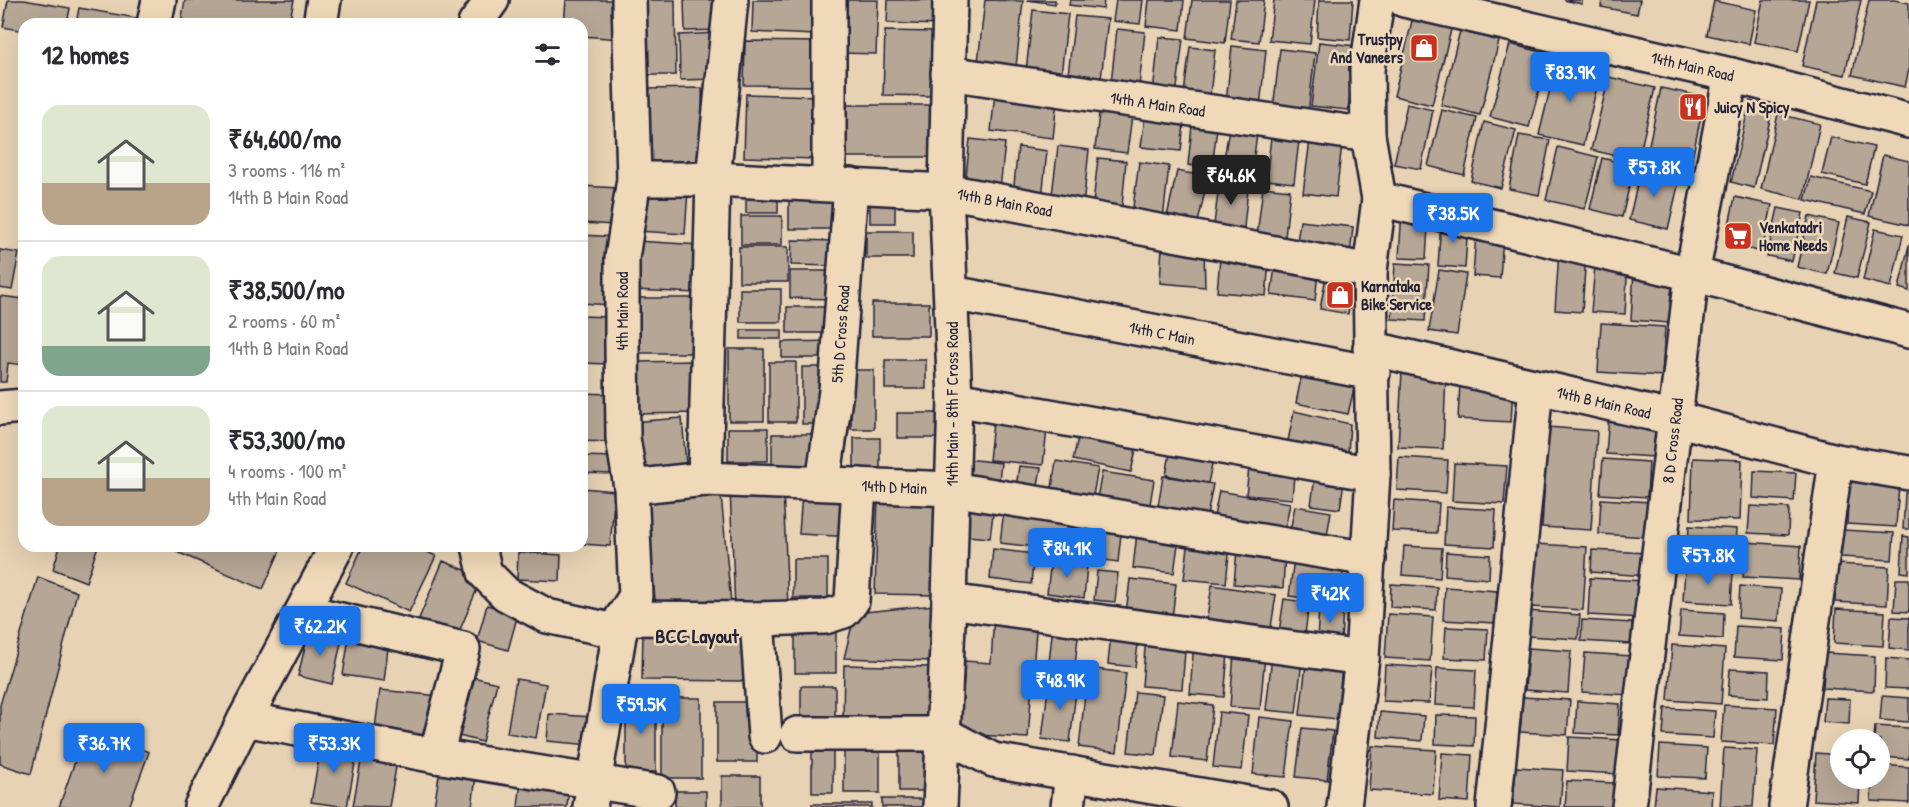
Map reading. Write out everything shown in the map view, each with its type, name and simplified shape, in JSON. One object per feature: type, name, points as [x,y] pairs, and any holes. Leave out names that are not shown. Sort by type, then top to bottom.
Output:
[{"type":"street","points":[[155,18],[159,0]]},
{"type":"street","points":[[321,18],[324,0]]},
{"type":"street","points":[[479,18],[492,0]]},
{"type":"street","name":"4th Main Road","points":[[592,795],[621,625],[636,596],[631,487],[623,438],[622,269],[634,179],[629,0]]},
{"type":"street","points":[[705,479],[713,179],[731,0]]},
{"type":"street","name":"5th D Cross Road","points":[[823,483],[836,391],[840,185],[829,0]]},
{"type":"street","name":"14th Main - 8th F Cross Road","points":[[940,807],[955,399],[946,191],[950,0]]},
{"type":"street","points":[[1344,807],[1362,658],[1373,474],[1370,271],[1379,199],[1368,135],[1367,70],[1377,0]]},
{"type":"street","name":"14th Main Road","points":[[1404,0],[1731,75],[1909,121]]},
{"type":"street","name":"14th A Main Road","points":[[948,73],[1368,135]]},
{"type":"street","name":"8 D Cross Road","points":[[1629,807],[1692,274],[1731,75]]},
{"type":"street","name":"14th B Main Road","points":[[634,179],[713,179],[946,191],[1370,271]]},
{"type":"street","points":[[1379,199],[1692,274],[1909,332]]},
{"type":"street","name":"14th C Main","points":[[952,293],[1371,360]]},
{"type":"street","name":"14th B Main Road","points":[[1371,360],[1536,388],[1676,419],[1836,461],[1909,473]]},
{"type":"street","points":[[1494,807],[1536,388]]},
{"type":"street","points":[[955,399],[1373,474]]},
{"type":"street","points":[[0,408],[18,406]]},
{"type":"street","points":[[1786,807],[1836,461]]},
{"type":"street","name":"14th D Main","points":[[631,487],[705,479],[952,489],[1369,559]]},
{"type":"street","points":[[480,552],[485,573],[506,594],[547,616],[621,625],[825,617],[844,611],[852,601],[859,485]]},
{"type":"street","points":[[201,807],[334,552]]},
{"type":"street","points":[[949,601],[1362,658]]},
{"type":"street","points":[[303,611],[463,649],[436,756]]},
{"type":"street","points":[[757,619],[781,735],[944,734],[993,759],[1271,807]]},
{"type":"street","points":[[245,719],[436,756],[592,795],[658,792]]},
{"type":"street","points":[[1068,807],[1072,773]]},
{"type":"building","points":[[8,0],[24,0],[70,8],[68,18],[18,18],[18,30],[3,27]]},
{"type":"building","points":[[185,0],[294,0],[290,18],[182,18]]},
{"type":"building","points":[[566,0],[624,0],[620,39],[588,36],[588,18],[564,18]]},
{"type":"building","points":[[643,0],[675,0],[676,75],[644,75]]},
{"type":"building","points":[[684,0],[721,0],[722,30],[685,31]]},
{"type":"building","points":[[753,0],[816,0],[815,35],[752,32]]},
{"type":"building","points":[[844,0],[878,0],[876,54],[842,53]]},
{"type":"building","points":[[888,0],[938,0],[937,25],[887,23]]},
{"type":"building","points":[[985,0],[1023,1],[1016,67],[978,62]]},
{"type":"building","points":[[1027,0],[1055,0],[1055,4]]},
{"type":"building","points":[[1070,0],[1104,0],[1103,9],[1069,5]]},
{"type":"building","points":[[1116,0],[1143,0],[1140,24],[1113,21]]},
{"type":"building","points":[[1149,0],[1184,0],[1181,30],[1146,26]]},
{"type":"building","points":[[1192,0],[1230,0],[1225,43],[1187,38]]},
{"type":"building","points":[[1236,0],[1264,0],[1259,42],[1231,39]]},
{"type":"building","points":[[1274,0],[1315,0],[1310,44],[1269,40]]},
{"type":"building","points":[[1319,0],[1353,0],[1350,40],[1317,37]]},
{"type":"building","points":[[1564,0],[1582,0],[1582,4]]},
{"type":"building","points":[[1602,0],[1640,0],[1637,14],[1601,7]]},
{"type":"building","points":[[1763,0],[1809,0],[1798,51],[1754,42]]},
{"type":"building","points":[[1816,0],[1861,0],[1845,75],[1802,66]]},
{"type":"building","points":[[1869,0],[1894,0],[1909,3],[1909,69],[1905,87],[1852,75]]},
{"type":"building","points":[[1714,1],[1756,10],[1749,44],[1707,35]]},
{"type":"building","points":[[79,8],[137,18],[77,18]]},
{"type":"building","points":[[1033,10],[1068,14],[1061,75],[1026,71]]},
{"type":"building","points":[[1075,16],[1108,19],[1101,79],[1068,75]]},
{"type":"building","points":[[1413,17],[1452,26],[1432,105],[1394,96]]},
{"type":"building","points":[[1117,29],[1145,32],[1139,86],[1111,83]]},
{"type":"building","points":[[885,31],[935,32],[933,96],[883,95]]},
{"type":"building","points":[[1460,31],[1499,41],[1480,115],[1441,105]]},
{"type":"building","points":[[719,33],[720,79],[680,80],[679,35]]},
{"type":"building","points":[[1159,37],[1183,39],[1176,96],[1153,93]]},
{"type":"building","points":[[745,41],[823,42],[822,86],[744,85]]},
{"type":"building","points":[[1319,42],[1356,46],[1348,110],[1311,106]]},
{"type":"building","points":[[1510,44],[1549,54],[1529,127],[1490,117]]},
{"type":"building","points":[[1232,46],[1266,50],[1260,107],[1226,103]]},
{"type":"building","points":[[1190,47],[1215,50],[1209,104],[1183,101]]},
{"type":"building","points":[[1280,49],[1315,53],[1308,114],[1273,110]]},
{"type":"building","points":[[1557,60],[1601,70],[1583,145],[1539,135]]},
{"type":"building","points":[[1609,77],[1655,88],[1638,161],[1591,150]]},
{"type":"building","points":[[702,88],[703,166],[648,166],[646,89]]},
{"type":"building","points":[[1661,88],[1705,97],[1689,173],[1645,164]]},
{"type":"building","points":[[995,93],[1057,100],[1053,138],[991,131]]},
{"type":"building","points":[[746,94],[820,96],[818,159],[744,157]]},
{"type":"building","points":[[1750,101],[1773,107],[1754,188],[1731,182]]},
{"type":"building","points":[[1100,104],[1133,108],[1127,153],[1095,149]]},
{"type":"building","points":[[1407,104],[1433,110],[1421,169],[1394,164]]},
{"type":"building","points":[[847,105],[938,105],[938,157],[847,157]]},
{"type":"building","points":[[1146,108],[1185,113],[1181,151],[1141,147]]},
{"type":"building","points":[[1442,110],[1477,118],[1464,175],[1428,166]]},
{"type":"building","points":[[1778,114],[1820,124],[1803,199],[1761,189]]},
{"type":"building","points":[[1193,116],[1218,119],[1212,168],[1188,165]]},
{"type":"building","points":[[1484,122],[1516,130],[1501,188],[1471,181]]},
{"type":"building","points":[[1230,123],[1258,128],[1252,169],[1223,165]]},
{"type":"building","points":[[1272,129],[1300,132],[1294,183],[1266,180]]},
{"type":"building","points":[[1519,135],[1550,140],[1539,195],[1509,189]]},
{"type":"building","points":[[1831,137],[1874,147],[1865,184],[1822,174]]},
{"type":"building","points":[[970,139],[1005,143],[1000,189],[965,185]]},
{"type":"building","points":[[1310,140],[1342,143],[1336,197],[1303,193]]},
{"type":"building","points":[[1058,146],[1089,150],[1083,206],[1051,203]]},
{"type":"building","points":[[1018,147],[1047,151],[1042,198],[1013,194]]},
{"type":"building","points":[[1558,147],[1598,157],[1585,209],[1546,200]]},
{"type":"building","points":[[1883,155],[1909,161],[1909,225],[1869,216]]},
{"type":"building","points":[[1098,158],[1126,161],[1122,207],[1093,204]]},
{"type":"building","points":[[1602,158],[1634,166],[1622,217],[1590,209]]},
{"type":"building","points":[[1139,162],[1169,166],[1163,219],[1132,215]]},
{"type":"building","points":[[1641,168],[1680,177],[1668,229],[1629,220]]},
{"type":"building","points":[[1177,171],[1208,177],[1197,227],[1166,221]]},
{"type":"building","points":[[1220,177],[1249,180],[1243,236],[1213,232]]},
{"type":"building","points":[[1811,177],[1871,191],[1865,214],[1805,200]]},
{"type":"building","points":[[588,186],[618,188],[614,225],[588,223]]},
{"type":"building","points":[[746,186],[778,186],[778,213],[746,213]]},
{"type":"building","points":[[1263,187],[1290,190],[1284,247],[1256,244]]},
{"type":"building","points":[[641,188],[688,190],[685,234],[638,231]]},
{"type":"building","points":[[870,196],[895,196],[895,223],[870,223]]},
{"type":"building","points":[[789,197],[839,197],[839,229],[789,229]]},
{"type":"building","points":[[1735,197],[1772,205],[1762,252],[1725,243]]},
{"type":"building","points":[[1778,208],[1803,213],[1792,261],[1767,256]]},
{"type":"building","points":[[1402,209],[1429,211],[1426,259],[1399,258]]},
{"type":"building","points":[[741,216],[782,216],[782,245],[741,245]]},
{"type":"building","points":[[1809,216],[1839,223],[1827,274],[1797,267]]},
{"type":"building","points":[[1848,217],[1871,222],[1857,278],[1835,273]]},
{"type":"building","points":[[1441,220],[1468,222],[1465,268],[1438,266]]},
{"type":"building","points":[[1300,221],[1353,227],[1350,255],[1296,249]]},
{"type":"building","points":[[1875,229],[1903,235],[1891,287],[1863,280]]},
{"type":"building","points":[[866,231],[913,231],[913,258],[866,258]]},
{"type":"building","points":[[1476,234],[1503,236],[1500,278],[1473,276]]},
{"type":"building","points":[[588,235],[616,237],[610,305],[588,303]]},
{"type":"building","points":[[792,240],[838,241],[837,266],[791,265]]},
{"type":"building","points":[[637,241],[700,245],[697,293],[634,290]]},
{"type":"building","points":[[1909,245],[1909,291],[1899,288]]},
{"type":"building","points":[[1162,246],[1204,249],[1205,287],[1160,283]]},
{"type":"building","points":[[739,247],[788,247],[788,282],[739,282]]},
{"type":"building","points":[[0,250],[18,253],[12,290],[0,288]]},
{"type":"building","points":[[1559,252],[1586,254],[1582,312],[1555,310]]},
{"type":"building","points":[[1220,258],[1269,262],[1266,296],[1217,292]]},
{"type":"building","points":[[1628,260],[1625,314],[1591,312],[1595,265]]},
{"type":"building","points":[[1395,263],[1429,265],[1425,321],[1392,319]]},
{"type":"building","points":[[1275,267],[1318,273],[1315,301],[1271,295]]},
{"type":"building","points":[[1439,270],[1466,274],[1457,335],[1429,331]]},
{"type":"building","points":[[1634,270],[1673,272],[1669,323],[1631,320]]},
{"type":"building","points":[[790,271],[837,271],[836,299],[790,298]]},
{"type":"building","points":[[1327,271],[1355,276],[1348,314],[1320,309]]},
{"type":"building","points":[[740,289],[781,289],[781,322],[740,322]]},
{"type":"building","points":[[0,296],[18,298],[18,364],[8,363],[6,382],[0,382]]},
{"type":"building","points":[[635,298],[698,298],[698,353],[635,353]]},
{"type":"building","points":[[872,303],[929,303],[929,336],[872,336]]},
{"type":"building","points":[[787,307],[836,307],[836,333],[787,333]]},
{"type":"building","points":[[588,316],[609,317],[608,364],[588,363]]},
{"type":"building","points":[[1601,323],[1665,327],[1662,376],[1598,372]]},
{"type":"building","points":[[741,330],[782,330],[782,339],[741,339]]},
{"type":"building","points":[[835,341],[835,358],[782,358],[782,342]]},
{"type":"building","points":[[729,349],[764,349],[764,421],[729,421]]},
{"type":"building","points":[[885,360],[926,360],[926,389],[885,389]]},
{"type":"building","points":[[697,361],[698,413],[634,414],[633,362]]},
{"type":"building","points":[[769,362],[796,362],[796,422],[769,422]]},
{"type":"building","points":[[802,367],[825,367],[825,424],[802,424]]},
{"type":"building","points":[[851,370],[874,370],[874,429],[851,429]]},
{"type":"building","points":[[1402,371],[1446,373],[1443,449],[1398,447]]},
{"type":"building","points":[[1302,373],[1355,384],[1348,414],[1296,403]]},
{"type":"building","points":[[1460,383],[1513,386],[1511,422],[1458,419]]},
{"type":"building","points":[[588,393],[609,394],[607,442],[588,441]]},
{"type":"building","points":[[1294,411],[1350,424],[1348,453],[1288,441]]},
{"type":"building","points":[[897,413],[937,413],[937,438],[897,438]]},
{"type":"building","points":[[1609,416],[1656,419],[1654,457],[1606,454]]},
{"type":"building","points":[[682,418],[686,464],[635,469],[631,422]]},
{"type":"building","points":[[993,423],[1047,429],[1043,465],[989,460]]},
{"type":"building","points":[[1548,427],[1597,431],[1591,530],[1542,527]]},
{"type":"building","points":[[728,428],[768,428],[768,461],[728,461]]},
{"type":"building","points":[[1079,433],[1137,445],[1131,472],[1073,460]]},
{"type":"building","points":[[772,434],[813,434],[813,465],[772,465]]},
{"type":"building","points":[[854,438],[880,438],[880,481],[854,481]]},
{"type":"building","points":[[1172,443],[1215,450],[1208,483],[1166,475]]},
{"type":"building","points":[[588,456],[613,457],[612,474],[588,473]]},
{"type":"building","points":[[1399,457],[1448,460],[1446,493],[1397,490]]},
{"type":"building","points":[[958,458],[1001,463],[998,490],[955,485]]},
{"type":"building","points":[[1693,458],[1742,460],[1740,520],[1691,519]]},
{"type":"building","points":[[1250,459],[1295,463],[1292,499],[1246,495]]},
{"type":"building","points":[[1603,459],[1649,462],[1647,497],[1600,494]]},
{"type":"building","points":[[1056,461],[1098,468],[1091,507],[1050,501]]},
{"type":"building","points":[[1454,463],[1507,466],[1504,504],[1452,501]]},
{"type":"building","points":[[1019,466],[1041,468],[1036,497],[1015,494]]},
{"type":"building","points":[[1316,470],[1345,474],[1340,509],[1311,505]]},
{"type":"building","points":[[1754,471],[1796,473],[1794,501],[1753,498]]},
{"type":"building","points":[[1102,472],[1154,480],[1148,516],[1095,508]]},
{"type":"building","points":[[1163,476],[1213,484],[1205,527],[1156,518]]},
{"type":"building","points":[[1849,481],[1899,484],[1896,527],[1847,524]]},
{"type":"building","points":[[720,484],[731,603],[656,610],[645,491]]},
{"type":"building","points":[[783,487],[788,607],[735,609],[730,489]]},
{"type":"building","points":[[588,489],[615,491],[610,546],[588,544]]},
{"type":"building","points":[[1219,491],[1290,503],[1283,540],[1212,527]]},
{"type":"building","points":[[802,493],[855,496],[853,537],[799,534]]},
{"type":"building","points":[[878,493],[940,495],[937,595],[875,594]]},
{"type":"building","points":[[1905,493],[1909,493],[1909,529],[1903,529]]},
{"type":"building","points":[[1601,499],[1650,502],[1648,537],[1599,534]]},
{"type":"building","points":[[1394,500],[1439,503],[1437,533],[1392,531]]},
{"type":"building","points":[[971,503],[994,506],[990,538],[967,536]]},
{"type":"building","points":[[1295,506],[1331,512],[1325,547],[1288,541]]},
{"type":"building","points":[[1750,506],[1789,508],[1788,535],[1748,533]]},
{"type":"building","points":[[1446,507],[1496,510],[1494,547],[1444,544]]},
{"type":"building","points":[[1004,510],[1075,518],[1071,551],[1000,543]]},
{"type":"building","points":[[1689,526],[1737,529],[1735,565],[1687,562]]},
{"type":"building","points":[[1843,530],[1894,533],[1892,560],[1841,557]]},
{"type":"building","points":[[1101,532],[1121,534],[1118,562],[1098,559]]},
{"type":"building","points":[[1137,533],[1179,537],[1174,573],[1133,568]]},
{"type":"building","points":[[1903,536],[1909,537],[1909,573],[1901,572]]},
{"type":"building","points":[[1189,539],[1230,544],[1226,583],[1184,579]]},
{"type":"building","points":[[1745,542],[1801,546],[1799,580],[1743,577]]},
{"type":"building","points":[[1535,544],[1587,547],[1583,610],[1531,607]]},
{"type":"building","points":[[1404,546],[1442,548],[1440,578],[1402,575]]},
{"type":"building","points":[[993,549],[1034,554],[1031,584],[990,579]]},
{"type":"building","points":[[1237,550],[1285,553],[1283,588],[1234,584]]},
{"type":"building","points":[[1592,550],[1646,553],[1645,576],[1591,572]]},
{"type":"building","points":[[58,552],[96,552],[86,582],[53,569]]},
{"type":"building","points":[[177,552],[279,552],[263,589]]},
{"type":"building","points":[[360,552],[427,552],[436,556],[409,612],[346,583]]},
{"type":"building","points":[[518,552],[561,555],[560,581],[517,579]]},
{"type":"building","points":[[1446,552],[1490,555],[1489,579],[1445,575]]},
{"type":"building","points":[[793,559],[828,559],[828,598],[793,598]]},
{"type":"building","points":[[1294,559],[1344,565],[1340,602],[1289,596]]},
{"type":"building","points":[[443,561],[482,577],[457,637],[418,621]]},
{"type":"building","points":[[1051,561],[1087,565],[1084,598],[1047,593]]},
{"type":"building","points":[[1837,564],[1889,567],[1887,605],[1835,602]]},
{"type":"building","points":[[1685,569],[1733,572],[1731,604],[1683,601]]},
{"type":"building","points":[[1097,571],[1118,573],[1115,602],[1094,600]]},
{"type":"building","points":[[38,577],[77,592],[31,774],[0,764],[0,705]]},
{"type":"building","points":[[1590,578],[1644,581],[1642,618],[1588,615]]},
{"type":"building","points":[[1130,579],[1176,584],[1172,619],[1126,614]]},
{"type":"building","points":[[1896,579],[1909,579],[1909,612],[1894,611]]},
{"type":"building","points":[[1391,584],[1437,587],[1436,610],[1390,607]]},
{"type":"building","points":[[1212,585],[1276,595],[1269,640],[1205,631]]},
{"type":"building","points":[[1740,586],[1781,589],[1779,621],[1738,618]]},
{"type":"building","points":[[1445,587],[1497,591],[1495,623],[1443,620]]},
{"type":"building","points":[[1284,599],[1309,603],[1304,642],[1278,639]]},
{"type":"building","points":[[487,605],[518,614],[508,650],[477,641]]},
{"type":"building","points":[[934,605],[931,661],[844,658],[855,613]]},
{"type":"building","points":[[1319,607],[1343,608],[1341,641],[1317,639]]},
{"type":"building","points":[[1836,609],[1885,612],[1883,646],[1834,643]]},
{"type":"building","points":[[1681,610],[1724,613],[1723,639],[1679,636]]},
{"type":"building","points":[[1527,611],[1580,615],[1578,639],[1526,636]]},
{"type":"building","points":[[994,614],[1037,617],[1028,738],[960,734],[965,661],[991,663]]},
{"type":"building","points":[[1388,614],[1433,617],[1430,661],[1385,658]]},
{"type":"building","points":[[1891,617],[1909,618],[1909,650],[1889,648]]},
{"type":"building","points":[[1582,620],[1632,623],[1631,644],[1581,641]]},
{"type":"building","points":[[836,621],[836,673],[795,673],[795,630]]},
{"type":"building","points":[[1053,624],[1079,627],[1074,676],[1048,673]]},
{"type":"building","points":[[1736,626],[1785,629],[1783,660],[1734,657]]},
{"type":"building","points":[[1446,627],[1488,629],[1486,660],[1444,658]]},
{"type":"building","points":[[309,630],[342,638],[332,684],[298,676]]},
{"type":"building","points":[[643,631],[746,632],[746,681],[642,680]]},
{"type":"building","points":[[1111,634],[1139,637],[1135,667],[1108,664]]},
{"type":"building","points":[[1146,635],[1186,639],[1182,689],[1142,686]]},
{"type":"building","points":[[349,637],[389,640],[384,681],[343,675]]},
{"type":"building","points":[[1194,640],[1229,643],[1224,697],[1190,694]]},
{"type":"building","points":[[1672,645],[1725,649],[1721,704],[1668,700]]},
{"type":"building","points":[[1528,648],[1571,651],[1568,693],[1525,690]]},
{"type":"building","points":[[1234,652],[1265,655],[1260,709],[1230,707]]},
{"type":"building","points":[[1585,653],[1632,656],[1630,695],[1582,692]]},
{"type":"building","points":[[1825,653],[1875,656],[1874,691],[1823,688]]},
{"type":"building","points":[[1272,656],[1302,660],[1296,713],[1266,710]]},
{"type":"building","points":[[1886,658],[1909,660],[1909,689],[1885,688]]},
{"type":"building","points":[[1306,664],[1342,668],[1337,719],[1300,715]]},
{"type":"building","points":[[844,665],[929,667],[928,723],[843,721]]},
{"type":"building","points":[[1385,665],[1432,668],[1429,703],[1383,701]]},
{"type":"building","points":[[1088,668],[1126,673],[1117,752],[1079,747]]},
{"type":"building","points":[[1437,668],[1476,670],[1474,707],[1435,705]]},
{"type":"building","points":[[1730,669],[1769,671],[1768,698],[1728,695]]},
{"type":"building","points":[[473,677],[497,683],[482,742],[459,736]]},
{"type":"building","points":[[516,679],[546,684],[536,738],[507,733]]},
{"type":"building","points":[[1049,680],[1077,683],[1070,742],[1042,739]]},
{"type":"building","points":[[801,686],[835,686],[835,722],[801,722]]},
{"type":"building","points":[[380,690],[440,696],[434,743],[374,736]]},
{"type":"building","points":[[1135,692],[1163,695],[1156,755],[1128,752]]},
{"type":"building","points":[[1882,696],[1909,698],[1909,722],[1880,720]]},
{"type":"building","points":[[1523,697],[1570,700],[1567,735],[1520,732]]},
{"type":"building","points":[[662,698],[701,698],[701,778],[662,778]]},
{"type":"building","points":[[1825,698],[1850,699],[1849,724],[1823,722]]},
{"type":"building","points":[[626,699],[656,699],[656,772],[626,772]]},
{"type":"building","points":[[1178,701],[1213,705],[1207,761],[1172,757]]},
{"type":"building","points":[[1577,701],[1620,704],[1618,735],[1575,733]]},
{"type":"building","points":[[717,702],[757,702],[757,762],[717,762]]},
{"type":"building","points":[[1724,705],[1777,708],[1774,745],[1721,742]]},
{"type":"building","points":[[1665,708],[1715,711],[1713,738],[1663,735]]},
{"type":"building","points":[[1219,712],[1248,715],[1242,770],[1213,767]]},
{"type":"building","points":[[1380,712],[1424,716],[1422,741],[1378,737]]},
{"type":"building","points":[[549,714],[592,717],[590,745],[547,741]]},
{"type":"building","points":[[1436,715],[1475,716],[1474,746],[1435,744]]},
{"type":"building","points":[[1259,717],[1293,721],[1286,777],[1253,774]]},
{"type":"building","points":[[1875,726],[1909,728],[1909,759],[1890,758],[1890,729],[1875,729]]},
{"type":"building","points":[[1302,728],[1333,731],[1327,780],[1296,777]]},
{"type":"building","points":[[86,730],[149,752],[129,807],[59,807]]},
{"type":"building","points":[[812,735],[833,735],[833,793],[812,793]]},
{"type":"building","points":[[1569,737],[1622,740],[1620,774],[1567,771]]},
{"type":"building","points":[[899,740],[932,740],[932,791],[899,791]]},
{"type":"building","points":[[322,741],[358,747],[347,807],[311,802]]},
{"type":"building","points":[[844,744],[880,744],[880,793],[844,793]]},
{"type":"building","points":[[1660,745],[1707,748],[1705,778],[1658,776]]},
{"type":"building","points":[[1372,746],[1436,750],[1433,794],[1369,790]]},
{"type":"building","points":[[1724,748],[1757,750],[1753,807],[1720,807]]},
{"type":"building","points":[[363,750],[398,756],[389,807],[353,806]]},
{"type":"building","points":[[1442,753],[1472,755],[1469,802],[1439,800]]},
{"type":"building","points":[[1816,753],[1830,754],[1830,789],[1860,789],[1859,803],[1813,800]]},
{"type":"building","points":[[441,763],[477,769],[472,807],[434,807]]},
{"type":"building","points":[[1890,766],[1909,767],[1909,803],[1871,801],[1872,789],[1890,789]]},
{"type":"building","points":[[1516,767],[1563,770],[1560,807],[1513,804]]},
{"type":"building","points":[[722,776],[760,776],[760,807],[722,807]]},
{"type":"building","points":[[521,780],[569,785],[567,807],[518,807]]},
{"type":"building","points":[[1567,781],[1614,783],[1612,807],[1565,807]]},
{"type":"building","points":[[1656,787],[1712,791],[1711,807],[1654,807]]},
{"type":"building","points":[[675,791],[706,791],[706,807],[675,807]]},
{"type":"building","points":[[882,799],[929,799],[929,807],[882,807]]},
{"type":"building","points":[[812,804],[872,804],[872,807],[812,807]]},
{"type":"place","name":"Trustpy And Vaneers","points":[[1424,48]]},
{"type":"place","name":"Juicy N Spicy","points":[[1693,107]]},
{"type":"place","name":"Venkatadri Home Needs","points":[[1738,236]]},
{"type":"place","name":"Karnataka Bike Service","points":[[1340,295]]},
{"type":"district","name":"BCC Layout","points":[[697,635]]}]
